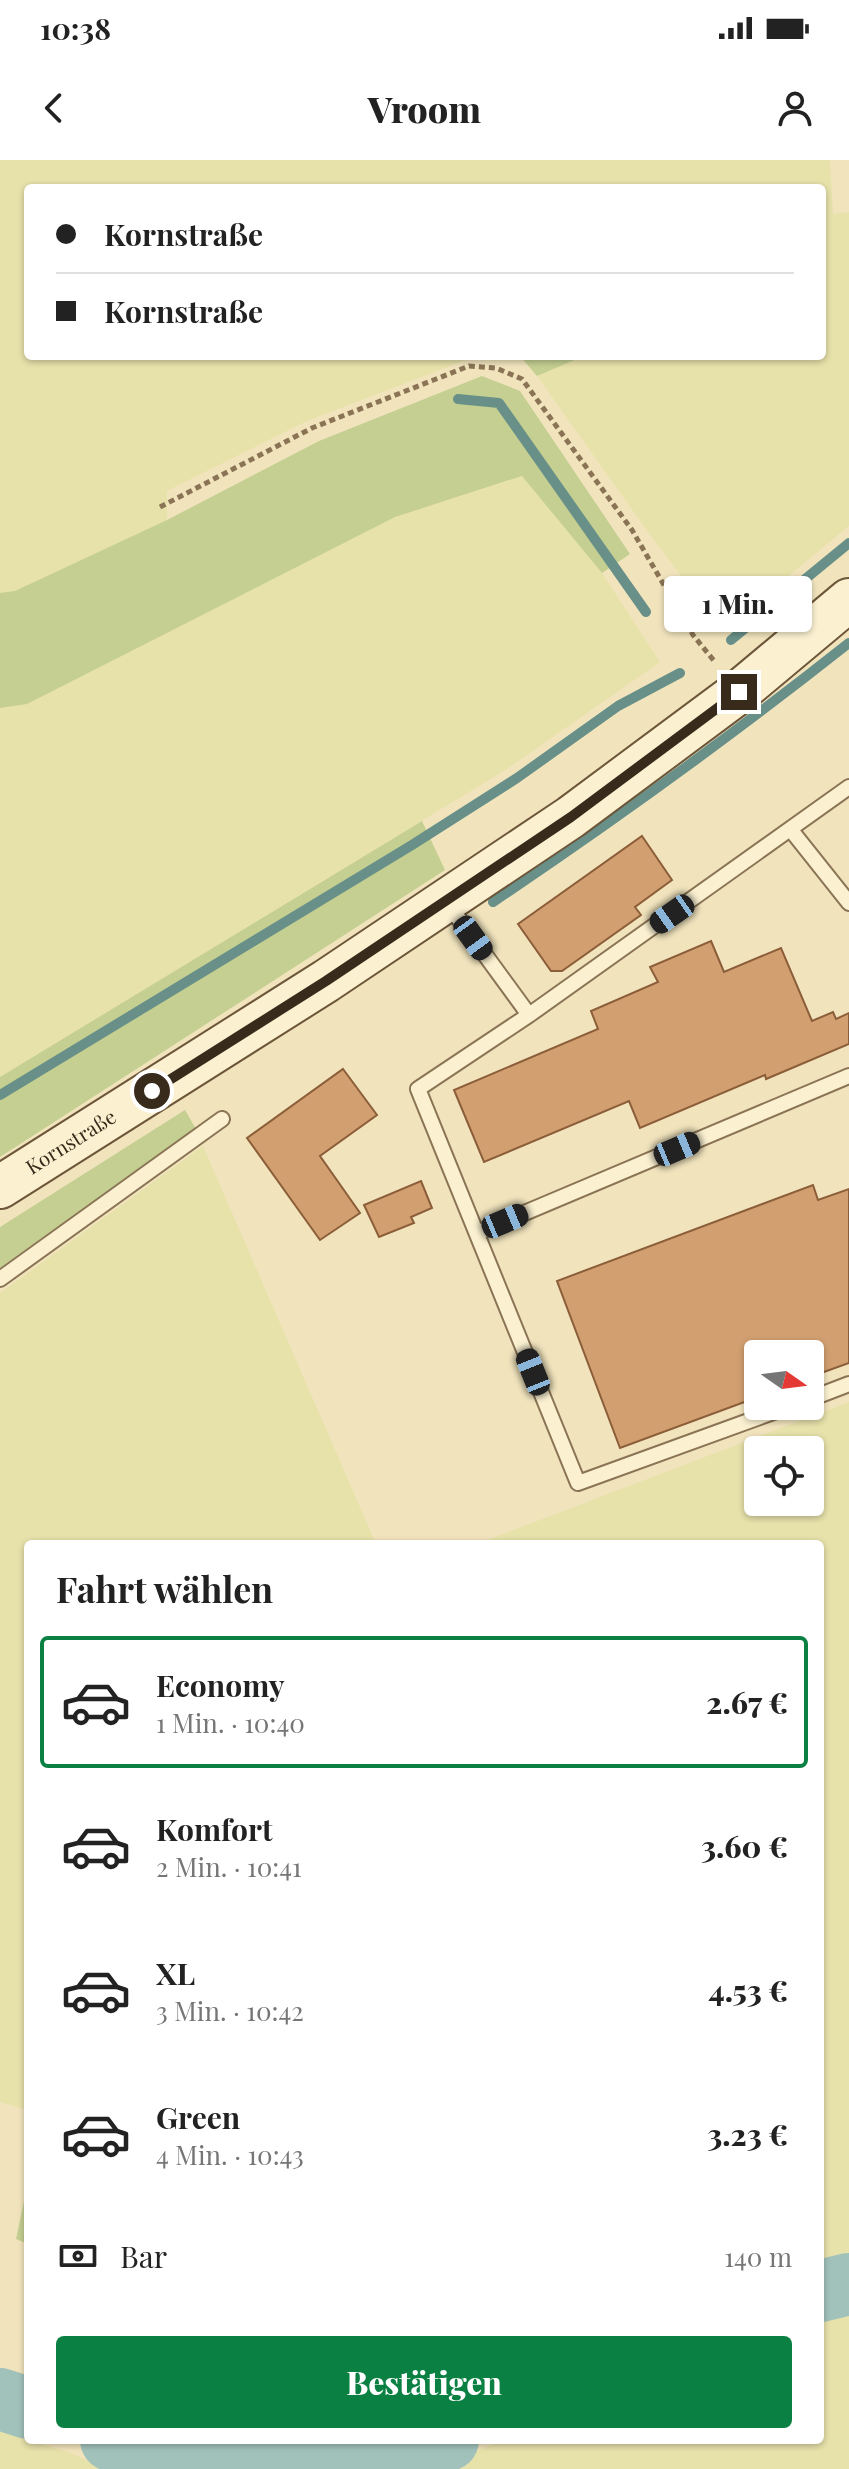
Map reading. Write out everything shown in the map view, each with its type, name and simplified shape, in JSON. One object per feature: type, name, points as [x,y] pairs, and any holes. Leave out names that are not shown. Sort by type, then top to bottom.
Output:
[{"type":"street","name":"Kornstraße","points":[[0,1187],[314,989],[571,817],[739,692],[849,600]]},
{"type":"lane","points":[[751,1420],[578,1483],[418,1089],[529,1015],[849,787]]},
{"type":"lane","points":[[791,830],[849,903]]},
{"type":"lane","points":[[446,901],[529,1015]]},
{"type":"lane","points":[[477,1233],[849,1076]]},
{"type":"lane","points":[[0,1279],[222,1119]]},
{"type":"lane","points":[[824,1394],[849,1384]]},
{"type":"path","points":[[160,507],[312,428],[469,366],[496,368],[522,379],[632,530],[693,635],[739,692]]},
{"type":"shaded area","points":[[0,160],[830,160],[833,214],[849,212],[849,526],[723,630],[653,539],[537,376],[575,360],[826,360],[826,184],[24,184],[24,360],[466,360],[307,421],[167,491],[167,520],[14,592],[0,593]]},
{"type":"shaded area","points":[[523,476],[602,573],[660,662],[507,769],[0,1077],[0,708],[27,704],[395,517]]},
{"type":"shaded area","points":[[203,1146],[374,1540],[24,1540],[24,2109],[0,2102],[0,1293]]},
{"type":"shaded area","points":[[849,1402],[849,2262],[824,2268],[824,1540],[487,1540],[744,1442],[744,1516],[824,1516],[824,1436],[760,1436],[802,1420],[824,1420],[824,1412]]},
{"type":"shaded area","points":[[849,2305],[849,2469],[437,2469],[493,2444],[824,2444],[824,2312]]},
{"type":"shaded area","points":[[0,2431],[24,2438],[24,2444],[42,2444],[106,2469],[0,2469]]},
{"type":"green space","points":[[523,360],[575,360],[537,376]]},
{"type":"green space","points":[[482,376],[520,391],[630,554],[602,573],[522,476],[395,517],[27,704],[0,708],[0,593],[15,591],[167,520],[319,441]]},
{"type":"green space","points":[[422,821],[445,870],[0,1157],[0,1077]]},
{"type":"green space","points":[[185,1110],[196,1129],[0,1268],[0,1227]]},
{"type":"green space","points":[[24,2201],[24,2242],[16,2239]]},
{"type":"building","points":[[642,836],[672,880],[635,907],[641,915],[562,971],[551,971],[518,924]]},
{"type":"building","points":[[711,941],[724,972],[781,948],[812,1021],[833,1012],[836,1019],[849,1013],[849,1044],[766,1079],[765,1075],[640,1128],[629,1101],[484,1162],[454,1090],[598,1029],[591,1011],[658,982],[650,967]]},
{"type":"building","points":[[343,1069],[377,1115],[320,1156],[360,1213],[320,1240],[247,1138]]},
{"type":"building","points":[[421,1181],[432,1208],[411,1217],[414,1223],[379,1237],[364,1205]]},
{"type":"building","points":[[813,1185],[818,1200],[849,1189],[849,1363],[824,1372],[824,1340],[744,1340],[744,1402],[620,1448],[557,1281]]},
{"type":"waterway","points":[[458,399],[499,403],[646,612]]},
{"type":"waterway","points":[[731,640],[849,543]]},
{"type":"waterway","points":[[493,902],[674,776],[849,643]]},
{"type":"waterway","points":[[0,1095],[412,845],[517,778],[618,706],[680,673]]},
{"type":"waterway","points":[[824,2290],[849,2284]]},
{"type":"waterway","points":[[0,2399],[24,2407]]},
{"type":"waterway","points":[[121,2444],[185,2461],[321,2469]]},
{"type":"waterway","points":[[352,2469],[410,2455],[438,2444]]},
{"type":"waterway","points":[[116,2469],[122,2446]]},
{"type":"route","points":[[152,1091],[326,981],[571,817],[739,692]]}]
